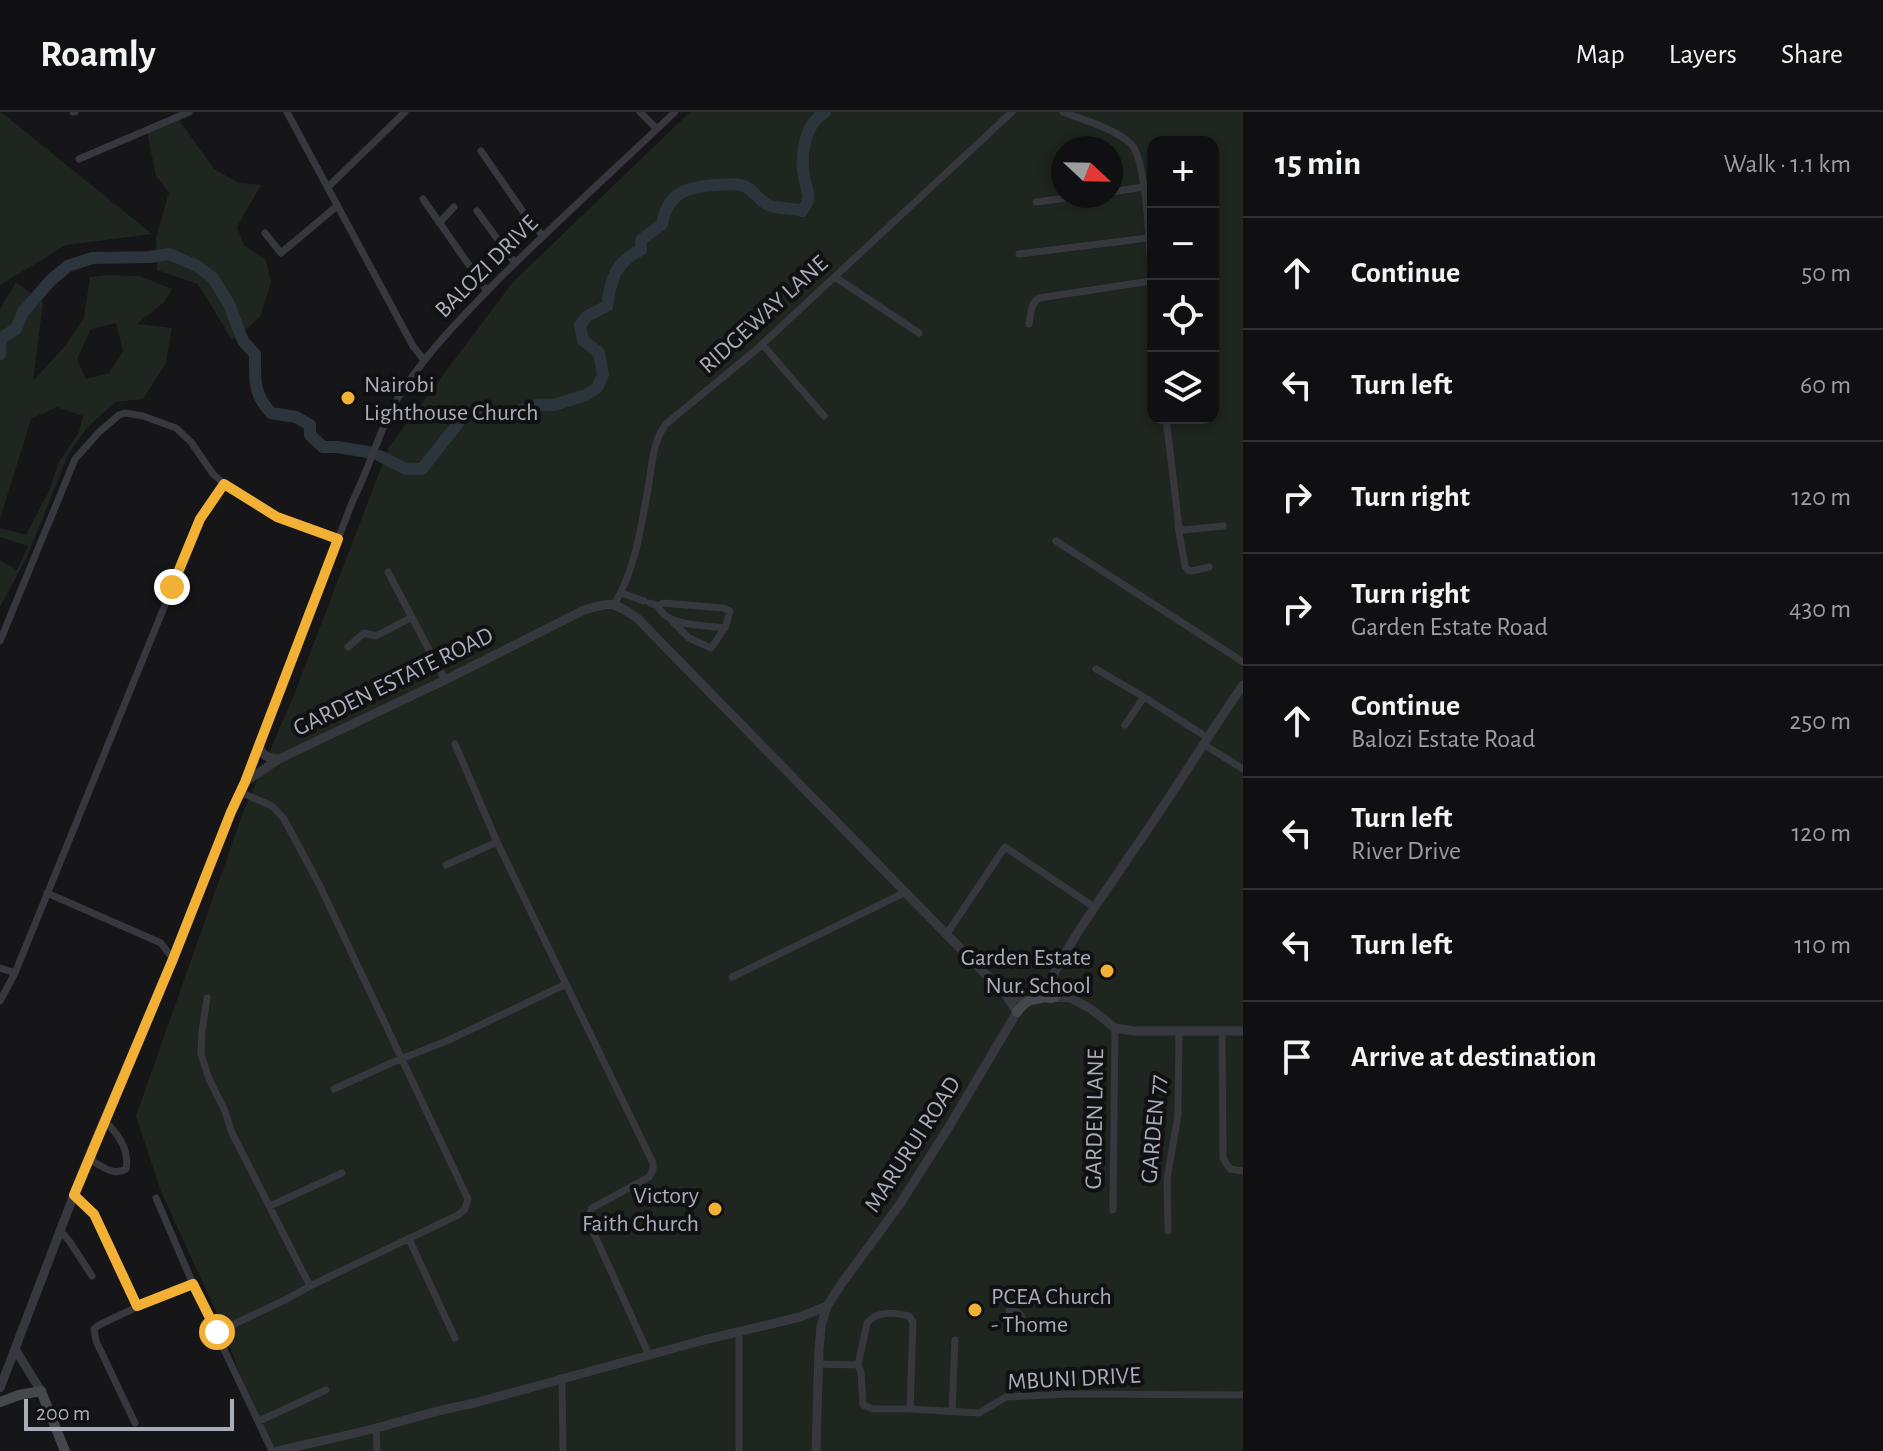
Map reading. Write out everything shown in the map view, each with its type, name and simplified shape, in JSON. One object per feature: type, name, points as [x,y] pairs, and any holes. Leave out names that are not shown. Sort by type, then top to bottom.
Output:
[{"type":"main road","points":[[1029,1000],[1049,990]]},
{"type":"main road","name":"MARURUI ROAD","points":[[1017,1012],[1029,1000]]},
{"type":"main road","points":[[0,1402],[41,1391],[65,1451]]},
{"type":"street","points":[[79,159],[189,112]]},
{"type":"street","points":[[287,112],[413,346],[424,360]]},
{"type":"street","points":[[328,187],[405,112]]},
{"type":"street","points":[[640,112],[657,129]]},
{"type":"street","name":"BALOZI DRIVE","points":[[243,787],[353,500],[401,393],[446,333],[515,263],[675,112]]},
{"type":"street","name":"RIDGEWAY LANE","points":[[615,603],[629,574],[661,430],[762,344],[1012,112]]},
{"type":"street","points":[[1063,112],[1122,137],[1134,146],[1140,161],[1147,225]]},
{"type":"street","points":[[481,151],[510,195],[543,236]]},
{"type":"street","points":[[1123,190],[1144,187]]},
{"type":"street","points":[[423,199],[487,291]]},
{"type":"street","points":[[1036,202],[1051,200]]},
{"type":"street","points":[[265,233],[281,253],[337,206]]},
{"type":"street","points":[[439,223],[454,207]]},
{"type":"street","points":[[477,211],[515,263]]},
{"type":"street","points":[[1019,254],[1147,238]]},
{"type":"street","points":[[835,277],[919,333]]},
{"type":"street","points":[[1029,324],[1032,306],[1039,298],[1147,282]]},
{"type":"street","points":[[762,344],[824,416]]},
{"type":"street","points":[[0,641],[75,459],[84,447],[125,413],[176,428],[224,484],[277,517],[338,539]]},
{"type":"street","points":[[1167,424],[1185,566],[1192,571],[1209,567]]},
{"type":"street","points":[[0,1001],[15,973],[200,519],[224,484]]},
{"type":"street","points":[[1178,526],[1184,530],[1223,526]]},
{"type":"street","points":[[1056,541],[1243,662]]},
{"type":"street","points":[[388,572],[445,680]]},
{"type":"street","points":[[621,593],[651,603],[730,611],[725,628],[711,648],[689,638],[651,603]]},
{"type":"street","points":[[615,603],[649,630],[1006,994],[1017,1012]]},
{"type":"street","name":"GARDEN ESTATE ROAD","points":[[243,787],[279,759],[584,610],[615,603]]},
{"type":"street","points":[[348,647],[364,633],[376,636],[412,617]]},
{"type":"street","points":[[672,621],[725,628]]},
{"type":"street","points":[[1096,669],[1144,697],[1243,769]]},
{"type":"street","points":[[1243,685],[1094,907],[1063,956],[1049,990],[1091,1009],[1115,1028],[1147,1032],[1243,1031]]},
{"type":"street","points":[[1125,725],[1144,697]]},
{"type":"street","points":[[259,744],[265,756],[279,759]]},
{"type":"street","points":[[455,744],[497,842],[653,1163],[649,1177],[592,1208],[589,1216],[591,1227],[649,1355]]},
{"type":"street","points":[[0,1388],[88,1158],[243,787],[272,806],[284,819],[319,884],[468,1199],[463,1212],[217,1332]]},
{"type":"street","points":[[446,865],[497,842]]},
{"type":"street","points":[[946,935],[1005,847],[1094,907]]},
{"type":"street","points":[[47,893],[161,943],[173,959]]},
{"type":"street","points":[[732,977],[904,893]]},
{"type":"street","points":[[161,943],[183,936]]},
{"type":"street","points":[[0,968],[15,973]]},
{"type":"street","points":[[334,1089],[449,1040],[566,984]]},
{"type":"street","points":[[1006,994],[1029,1000]]},
{"type":"street","points":[[207,998],[202,1031],[203,1063],[232,1133],[310,1286]]},
{"type":"street","name":"MARURUI ROAD","points":[[816,1451],[818,1364],[821,1326],[827,1306],[900,1204],[1017,1012]]},
{"type":"street","name":"GARDEN LANE","points":[[1113,1210],[1115,1028]]},
{"type":"street","name":"GARDEN 77","points":[[1168,1231],[1167,1179],[1179,1103],[1179,1031]]},
{"type":"street","points":[[1222,1031],[1223,1158],[1230,1169],[1243,1171]]},
{"type":"street","points":[[88,1158],[111,1171],[118,1173],[126,1169],[127,1156],[121,1140],[104,1120]]},
{"type":"street","points":[[270,1206],[342,1173]]},
{"type":"street","points":[[74,1195],[94,1214],[137,1306]]},
{"type":"street","points":[[156,1198],[193,1284],[274,1451],[471,1404],[800,1317],[827,1306]]},
{"type":"street","points":[[60,1230],[92,1276]]},
{"type":"street","points":[[409,1239],[455,1338]]},
{"type":"street","points":[[135,1423],[94,1329],[137,1306],[193,1284]]},
{"type":"street","points":[[1009,1311],[1020,1313],[1022,1317]]},
{"type":"street","points":[[818,1364],[858,1365],[867,1323],[871,1318],[891,1313],[909,1316],[913,1322],[910,1409]]},
{"type":"street","points":[[800,1317],[821,1326]]},
{"type":"street","points":[[739,1331],[739,1451]]},
{"type":"street","points":[[952,1411],[955,1340]]},
{"type":"street","points":[[15,1349],[41,1391]]},
{"type":"street","name":"MBUNI DRIVE","points":[[858,1365],[863,1405],[873,1409],[979,1413],[1006,1397],[1069,1394],[1243,1395]]},
{"type":"street","points":[[562,1378],[563,1451]]},
{"type":"street","points":[[259,1421],[326,1390]]},
{"type":"street","points":[[376,1428],[377,1451]]},
{"type":"shaded area","points":[[0,112],[152,234],[66,245],[0,285]]},
{"type":"shaded area","points":[[690,112],[1243,112],[1243,1451],[268,1451],[220,1320],[162,1194],[136,1116],[244,810],[294,695],[389,447],[513,282]]},
{"type":"shaded area","points":[[177,117],[214,169],[239,183],[261,185],[237,227],[244,245],[266,260],[271,282],[261,315],[232,340],[198,284],[157,270],[156,238],[169,192],[156,176],[147,132]]},
{"type":"shaded area","points":[[140,276],[172,289],[164,302],[137,324],[172,328],[165,365],[143,399],[115,402],[86,429],[68,455],[27,557],[0,607],[0,560],[17,570],[28,546],[0,537],[0,528],[26,535],[49,491],[59,462],[79,432],[83,416],[57,407],[31,419],[0,519],[0,309],[16,282],[43,302],[33,381],[65,346],[84,318],[90,277]],"holes":[[[116,323],[123,351],[109,373],[86,379],[77,359],[91,329]]]},
{"type":"waterway","points":[[380,456],[406,469],[422,469],[463,417],[475,412],[504,415],[537,405],[554,405],[586,395],[597,388],[603,375],[599,353],[583,340],[580,325],[587,316],[607,306],[616,272],[625,260],[641,250],[641,240],[662,224],[674,198],[696,187],[738,184],[767,204],[802,211],[808,198],[804,173],[805,143],[812,125],[825,112]]},
{"type":"waterway","points":[[0,354],[1,338],[16,329],[23,312],[68,266],[92,258],[169,254],[197,266],[213,278],[229,304],[243,341],[255,354],[258,392],[271,413],[296,417],[310,425],[310,435],[323,447],[368,452]]},
{"type":"place","name":"Nairobi Lighthouse Church","points":[[348,398]]},
{"type":"place","name":"Garden Estate Nur. School","points":[[1107,971]]},
{"type":"place","name":"Victory Faith Church","points":[[715,1209]]},
{"type":"place","name":"PCEA Church - Thome","points":[[975,1310]]},
{"type":"route","points":[[172,587],[200,519],[224,484],[277,517],[338,539],[245,782],[74,1195],[94,1214],[137,1306],[193,1284],[217,1332]]}]
